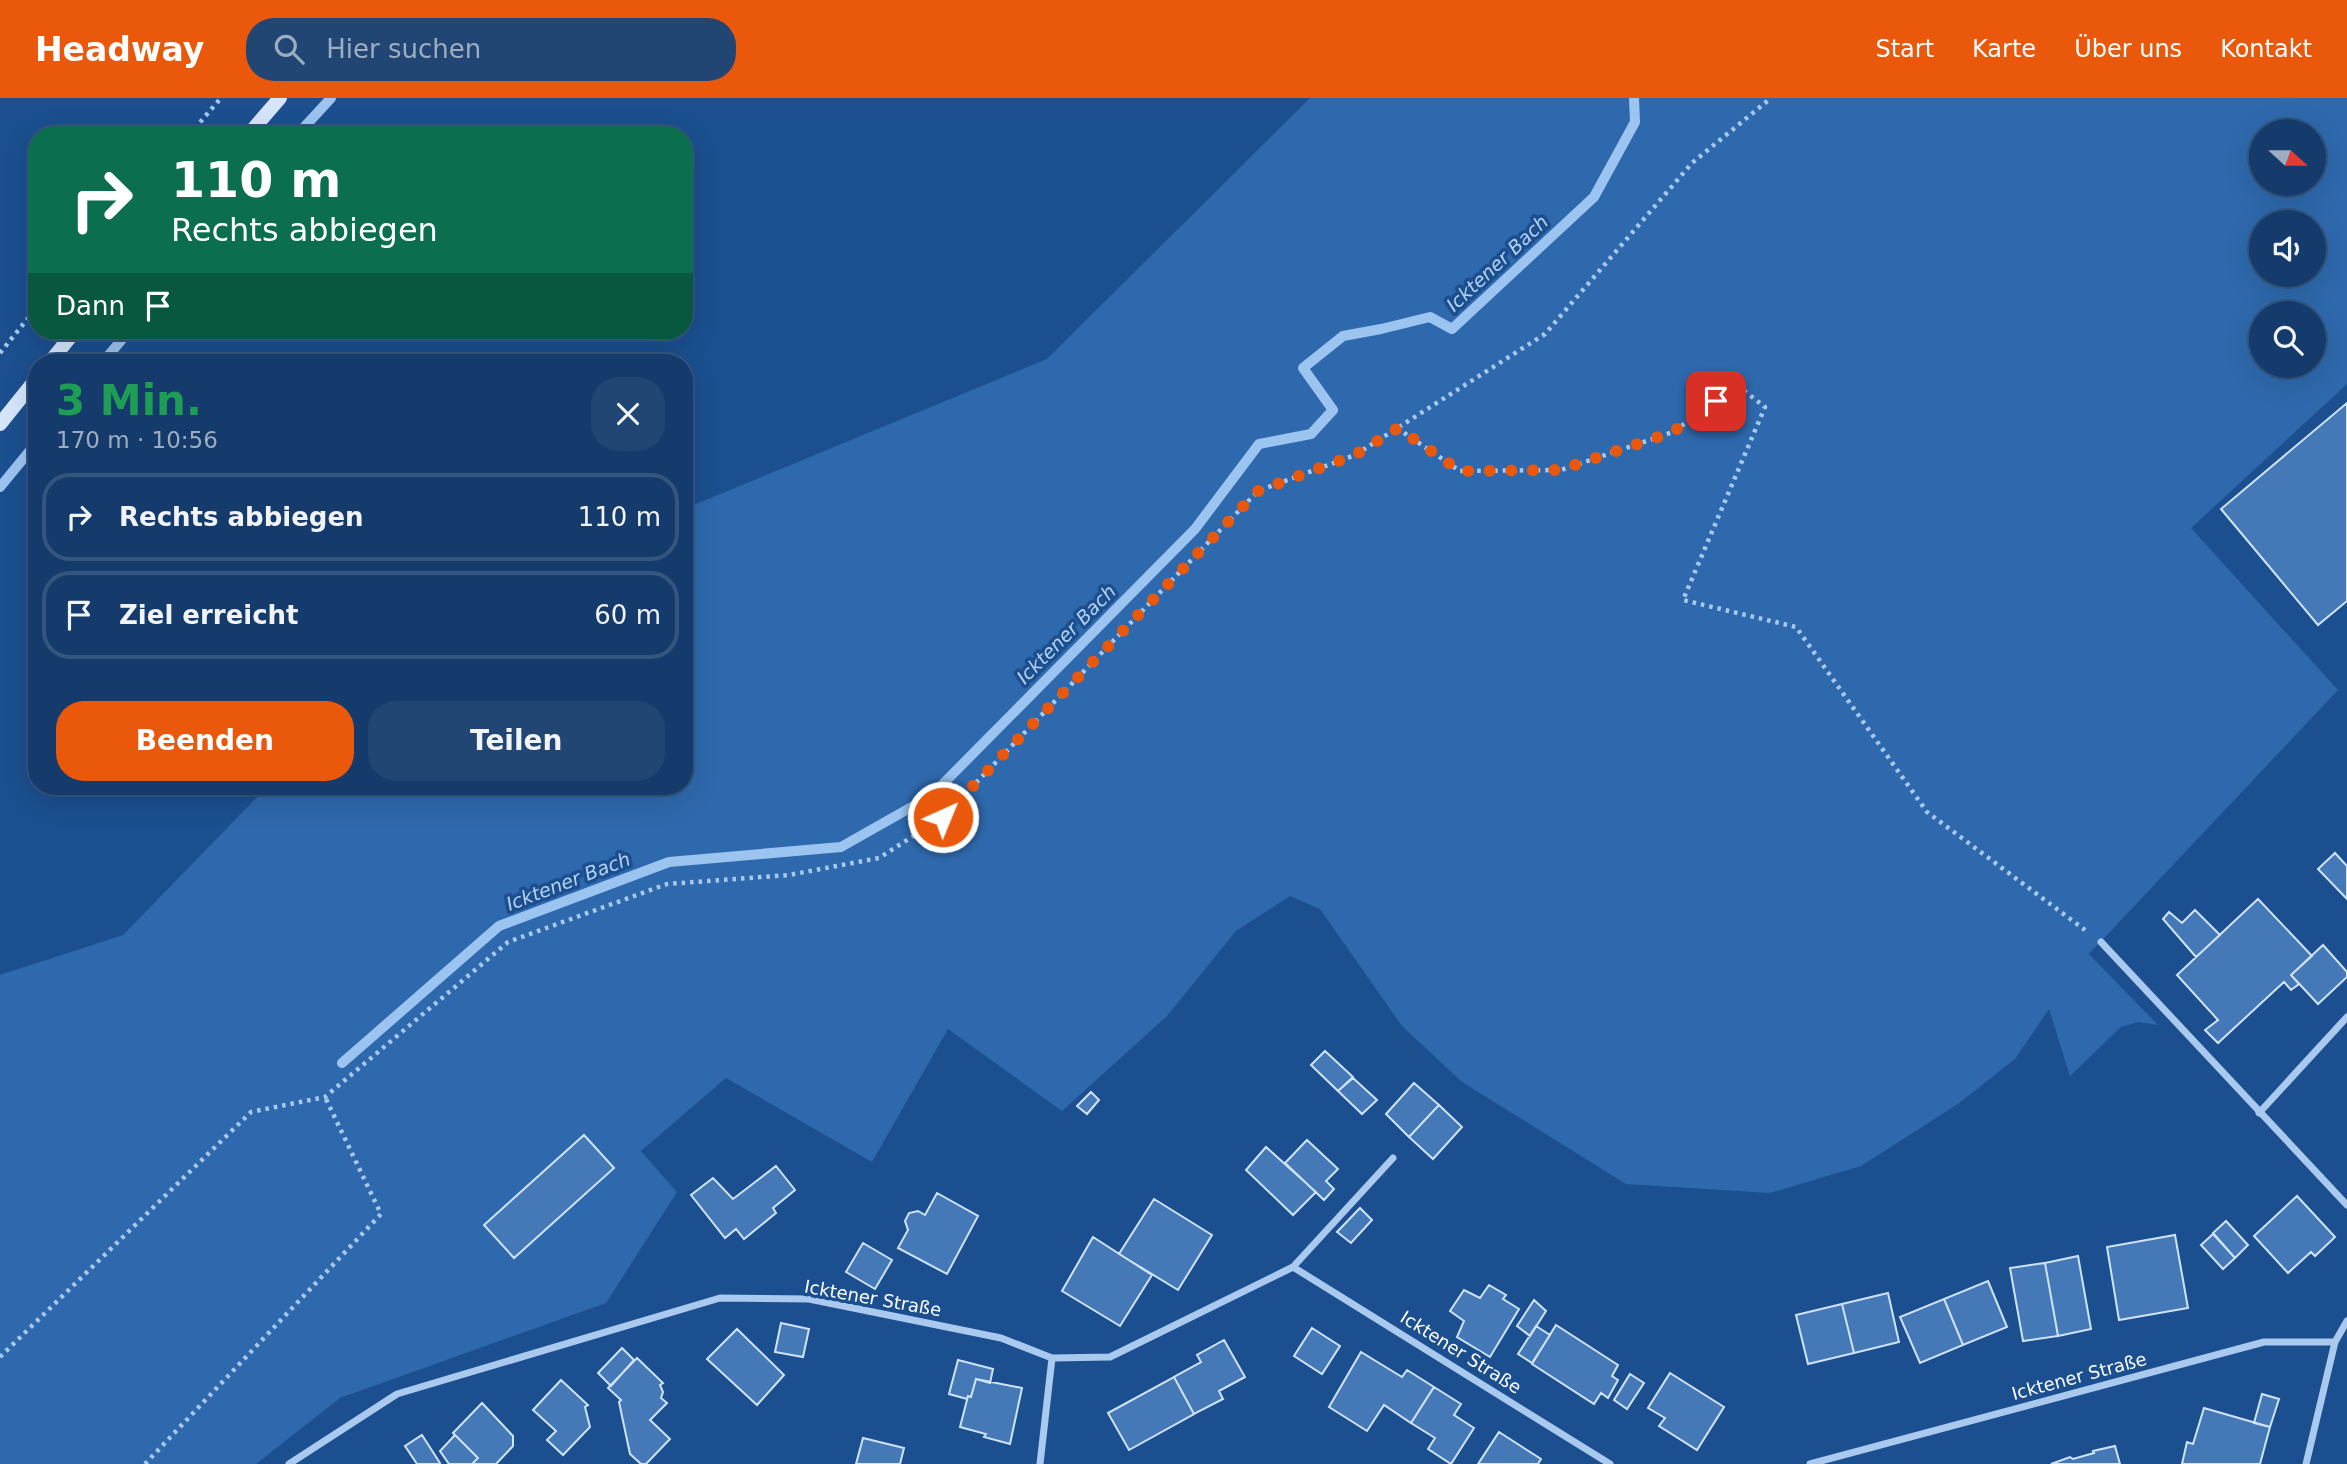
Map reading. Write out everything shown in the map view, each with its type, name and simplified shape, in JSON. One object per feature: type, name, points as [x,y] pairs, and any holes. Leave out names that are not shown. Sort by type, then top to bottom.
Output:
[{"type":"main road","points":[[256,126],[281,98]]},
{"type":"main road","points":[[56,354],[68,340]]},
{"type":"main road","points":[[0,424],[28,389]]},
{"type":"street","points":[[2101,942],[2347,1205]]},
{"type":"street","points":[[2259,1113],[2347,1017]]},
{"type":"street","name":"Icktener Straße","points":[[289,1464],[397,1394],[720,1298],[809,1299],[1001,1338],[1052,1358],[1110,1357],[1293,1267],[1393,1158]]},
{"type":"street","name":"Icktener Straße","points":[[1293,1267],[1610,1464]]},
{"type":"street","points":[[2306,1464],[2335,1342],[2347,1321]]},
{"type":"street","name":"Icktener Straße","points":[[1810,1464],[2264,1342],[2335,1342]]},
{"type":"street","points":[[1040,1464],[1052,1358]]},
{"type":"path","points":[[196,126],[221,98]]},
{"type":"path","points":[[0,1357],[251,1112],[325,1097],[508,942],[667,884],[789,875],[879,858],[943,817],[1258,491],[1355,455],[1545,334],[1692,163],[1771,98]]},
{"type":"path","points":[[0,353],[28,318]]},
{"type":"path","points":[[1398,428],[1460,471],[1560,470],[1673,432],[1738,386],[1765,407],[1683,600],[1796,627],[1927,812],[2101,942]]},
{"type":"path","points":[[145,1464],[380,1214],[325,1097]]},
{"type":"shaded area","points":[[1310,98],[2347,98],[2347,384],[2191,528],[2338,690],[2089,954],[2158,1025],[2138,1022],[2121,1027],[2070,1076],[2049,1009],[2015,1059],[1958,1104],[1861,1166],[1770,1193],[1626,1184],[1462,1082],[1402,1026],[1320,909],[1290,896],[1236,931],[1167,1016],[1062,1111],[948,1029],[872,1162],[726,1078],[641,1151],[677,1192],[606,1303],[340,1398],[256,1464],[0,1464],[0,975],[123,935],[259,795],[693,795],[693,505],[1047,359]]},
{"type":"building","points":[[2347,403],[2347,601],[2318,625],[2221,509]]},
{"type":"building","points":[[2335,853],[2347,866],[2347,899],[2318,869]]},
{"type":"building","points":[[2258,899],[2312,956],[2291,975],[2299,984],[2291,990],[2284,982],[2218,1043],[2205,1030],[2218,1020],[2177,975]]},
{"type":"building","points":[[2195,910],[2220,935],[2196,957],[2163,919],[2169,912],[2182,923]]},
{"type":"building","points":[[2323,945],[2347,972],[2347,977],[2318,1004],[2291,975]]},
{"type":"building","points":[[1325,1051],[1353,1077],[1338,1091],[1311,1065]]},
{"type":"building","points":[[1353,1078],[1377,1100],[1362,1114],[1338,1091]]},
{"type":"building","points":[[1414,1083],[1439,1105],[1409,1137],[1386,1114]]},
{"type":"building","points":[[1091,1092],[1099,1100],[1087,1114],[1077,1106]]},
{"type":"building","points":[[1439,1105],[1462,1127],[1433,1159],[1409,1137]]},
{"type":"building","points":[[584,1135],[614,1168],[514,1258],[484,1225]]},
{"type":"building","points":[[1307,1140],[1338,1169],[1326,1181],[1334,1189],[1324,1200],[1285,1163]]},
{"type":"building","points":[[1266,1147],[1316,1192],[1293,1215],[1246,1170]]},
{"type":"building","points":[[776,1166],[795,1190],[773,1208],[776,1213],[744,1239],[736,1229],[725,1238],[691,1195],[713,1178],[733,1199]]},
{"type":"building","points":[[937,1193],[978,1216],[947,1274],[898,1248],[908,1230],[905,1221],[909,1213],[918,1211],[925,1215]]},
{"type":"building","points":[[2297,1196],[2335,1237],[2315,1256],[2311,1252],[2288,1273],[2254,1236]]},
{"type":"building","points":[[1154,1199],[1212,1235],[1178,1290],[1119,1254]]},
{"type":"building","points":[[1360,1208],[1372,1220],[1351,1243],[1337,1232]]},
{"type":"building","points":[[2226,1221],[2248,1245],[2235,1258],[2213,1233]]},
{"type":"building","points":[[2213,1234],[2235,1258],[2223,1269],[2201,1245]]},
{"type":"building","points":[[2175,1235],[2188,1308],[2119,1320],[2107,1247]]},
{"type":"building","points":[[1093,1237],[1152,1275],[1120,1326],[1062,1291]]},
{"type":"building","points":[[863,1243],[892,1260],[875,1289],[846,1272]]},
{"type":"building","points":[[2078,1256],[2091,1329],[2058,1336],[2045,1263]]},
{"type":"building","points":[[2045,1263],[2058,1336],[2023,1341],[2010,1268]]},
{"type":"building","points":[[1988,1281],[2007,1327],[1963,1345],[1944,1299]]},
{"type":"building","points":[[1489,1285],[1506,1295],[1503,1299],[1519,1309],[1490,1357],[1457,1337],[1464,1321],[1450,1311],[1464,1290],[1480,1298]]},
{"type":"building","points":[[1888,1293],[1899,1342],[1854,1353],[1842,1304]]},
{"type":"building","points":[[1944,1299],[1963,1345],[1920,1363],[1900,1317]]},
{"type":"building","points":[[1534,1300],[1546,1311],[1530,1336],[1517,1326]]},
{"type":"building","points":[[1842,1304],[1854,1353],[1808,1364],[1796,1315]]},
{"type":"building","points":[[781,1323],[809,1329],[803,1357],[775,1352]]},
{"type":"building","points":[[1556,1325],[1618,1365],[1612,1376],[1618,1380],[1608,1398],[1601,1393],[1594,1404],[1532,1364]]},
{"type":"building","points":[[1536,1326],[1550,1335],[1532,1363],[1518,1354]]},
{"type":"building","points":[[1312,1328],[1340,1346],[1322,1374],[1294,1356]]},
{"type":"building","points":[[737,1329],[784,1375],[757,1405],[707,1359]]},
{"type":"building","points":[[1224,1340],[1245,1377],[1219,1391],[1223,1399],[1194,1414],[1174,1377],[1201,1362],[1197,1355]]},
{"type":"building","points":[[622,1348],[634,1360],[611,1386],[598,1373]]},
{"type":"building","points":[[1361,1352],[1402,1377],[1407,1370],[1434,1387],[1411,1423],[1384,1405],[1367,1431],[1329,1407]]},
{"type":"building","points":[[637,1358],[663,1383],[660,1385],[663,1392],[661,1398],[667,1403],[650,1420],[670,1439],[646,1464],[641,1464],[630,1454],[619,1402],[621,1400],[608,1388]]},
{"type":"building","points":[[958,1360],[993,1369],[990,1383],[976,1379],[971,1397],[968,1396],[967,1399],[949,1394]]},
{"type":"building","points":[[1670,1373],[1724,1407],[1697,1450],[1659,1426],[1665,1418],[1648,1408]]},
{"type":"building","points":[[1630,1374],[1644,1383],[1627,1409],[1614,1400]]},
{"type":"building","points":[[1174,1377],[1194,1414],[1129,1450],[1108,1413]]},
{"type":"building","points":[[976,1379],[1022,1388],[1010,1444],[960,1427],[968,1396],[971,1397]]},
{"type":"building","points":[[561,1380],[588,1405],[585,1407],[590,1427],[563,1455],[547,1440],[556,1431],[533,1410]]},
{"type":"building","points":[[1434,1387],[1461,1404],[1454,1415],[1474,1428],[1451,1464],[1428,1449],[1435,1438],[1411,1423]]},
{"type":"building","points":[[2262,1394],[2279,1399],[2270,1427],[2254,1423]]},
{"type":"building","points":[[482,1403],[513,1436],[513,1446],[496,1464],[472,1464],[478,1458],[453,1433]]},
{"type":"building","points":[[2204,1408],[2270,1427],[2260,1464],[2182,1464],[2187,1442],[2193,1444]]},
{"type":"building","points":[[1499,1432],[1541,1459],[1538,1464],[1478,1464]]},
{"type":"building","points":[[422,1435],[440,1463],[417,1464],[405,1446]]},
{"type":"building","points":[[455,1435],[478,1458],[472,1464],[449,1464],[440,1451]]},
{"type":"building","points":[[863,1438],[904,1448],[900,1464],[856,1464]]},
{"type":"building","points":[[2115,1446],[2120,1464],[2051,1464],[2070,1457],[2073,1459]]},
{"type":"waterway","points":[[305,126],[331,98]]},
{"type":"waterway","name":"Icktener Bach","points":[[342,1063],[499,926],[669,862],[841,847],[931,796],[1195,529],[1259,444],[1311,434],[1333,410],[1303,368],[1343,336],[1430,317],[1452,329],[1594,197],[1635,122],[1634,98]]},
{"type":"waterway","points":[[110,354],[121,340]]},
{"type":"waterway","points":[[0,487],[28,453]]},
{"type":"route","points":[[943,817],[1258,491],[1355,455],[1398,428],[1460,471],[1560,470],[1673,432],[1716,401]]}]
